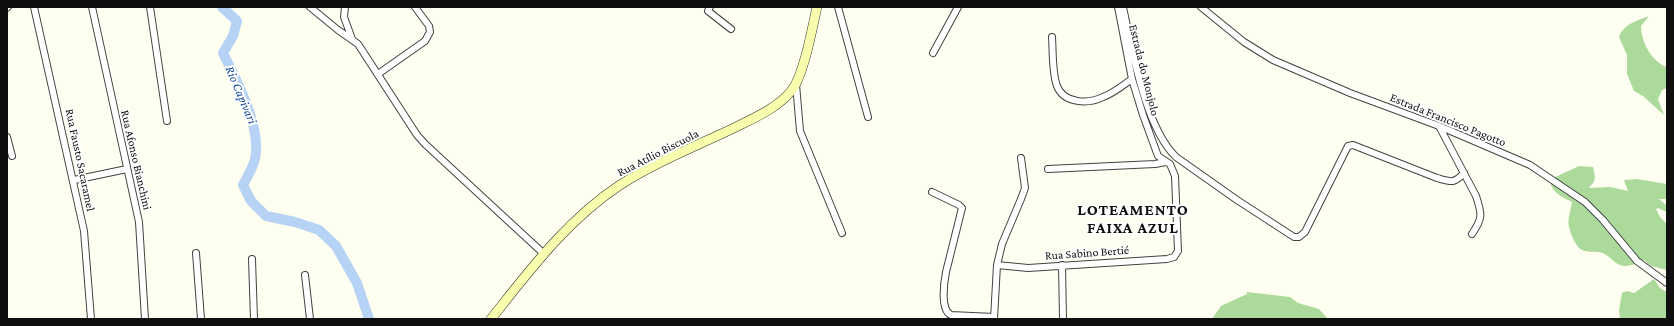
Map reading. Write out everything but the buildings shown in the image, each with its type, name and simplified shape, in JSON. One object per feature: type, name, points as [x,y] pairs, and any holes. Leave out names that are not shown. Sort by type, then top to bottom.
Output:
[{"type":"street","name":"Rua Fausto Sacaramel","points":[[34,7],[74,180],[84,231],[91,319]]},
{"type":"street","name":"Rua Afonso Bianchini","points":[[92,7],[126,169],[139,222],[145,319]]},
{"type":"street","points":[[150,7],[167,121]]},
{"type":"street","points":[[310,7],[338,30],[352,39],[363,50],[417,135],[425,144],[543,253]]},
{"type":"street","points":[[345,7],[344,17],[352,39]]},
{"type":"street","points":[[378,74],[425,42],[428,37],[429,26],[415,7]]},
{"type":"street","points":[[701,7],[709,9],[731,29]]},
{"type":"street","name":"Rua Atílio Biscuola","points":[[490,319],[543,253],[572,223],[621,185],[754,118],[787,96],[796,84],[800,74],[817,7]]},
{"type":"street","points":[[838,7],[868,117]]},
{"type":"street","points":[[933,53],[958,7]]},
{"type":"street","name":"Estrada do Monjolo","points":[[1118,7],[1132,79],[1142,115],[1162,159],[1170,164],[1175,176],[1179,248],[1177,255]]},
{"type":"street","points":[[1123,7],[1133,56],[1146,99],[1161,138],[1170,151],[1176,157],[1231,196],[1294,237],[1299,237],[1305,232],[1348,146],[1353,145],[1437,178],[1451,182],[1458,180],[1464,173]]},
{"type":"street","name":"Estrada Francisco Pagotto","points":[[1201,7],[1244,42],[1273,60],[1350,93],[1439,126],[1530,165],[1573,193],[1603,220],[1637,260],[1667,283]]},
{"type":"street","points":[[1052,37],[1057,88],[1067,98],[1075,101],[1096,100],[1104,97],[1132,79]]},
{"type":"street","points":[[796,84],[800,131],[842,233]]},
{"type":"street","points":[[1439,126],[1476,196],[1481,210],[1481,221],[1472,234]]},
{"type":"street","points":[[7,137],[12,156]]},
{"type":"street","points":[[932,192],[959,205],[962,208],[944,282],[945,309],[947,314],[994,318],[997,265],[1002,244],[1025,188],[1020,158]]},
{"type":"street","points":[[1151,163],[1162,159]]},
{"type":"street","points":[[1048,169],[1155,164],[1162,159]]},
{"type":"street","points":[[74,180],[126,169]]},
{"type":"street","points":[[196,253],[201,319]]},
{"type":"street","name":"Rua Sabino Bertié","points":[[997,265],[1028,268],[1167,259],[1177,255]]},
{"type":"street","points":[[252,259],[254,319]]},
{"type":"street","points":[[1062,265],[1063,319]]},
{"type":"street","points":[[305,276],[310,319]]},
{"type":"green space","points":[[1649,16],[1641,26],[1645,45],[1657,61],[1667,67],[1667,88],[1662,90],[1658,99],[1664,115],[1643,96],[1634,91],[1627,74],[1627,55],[1619,37],[1627,26],[1635,21]]},
{"type":"green space","points":[[1579,166],[1593,167],[1595,178],[1589,187],[1590,188],[1610,187],[1628,191],[1624,180],[1637,179],[1667,184],[1667,199],[1659,199],[1667,206],[1667,212],[1658,208],[1656,209],[1660,217],[1667,224],[1667,270],[1651,266],[1644,260],[1630,266],[1622,266],[1603,253],[1585,251],[1578,246],[1572,236],[1569,224],[1572,202],[1557,194],[1552,187],[1551,179]]},
{"type":"green space","points":[[1654,279],[1660,288],[1667,292],[1667,319],[1620,319],[1619,310],[1622,293],[1627,291],[1634,293]]},
{"type":"green space","points":[[1247,292],[1290,297],[1298,303],[1319,309],[1328,319],[1212,319],[1221,306],[1247,294]]},
{"type":"waterway","name":"Rio Capivari","points":[[222,7],[237,21],[233,36],[223,53],[247,105],[255,133],[255,159],[243,185],[251,201],[266,216],[295,222],[319,230],[336,246],[357,283],[369,319]]},
{"type":"district","name":"LOTEAMENTO FAIXA AZUL","points":[[1133,219]]}]
